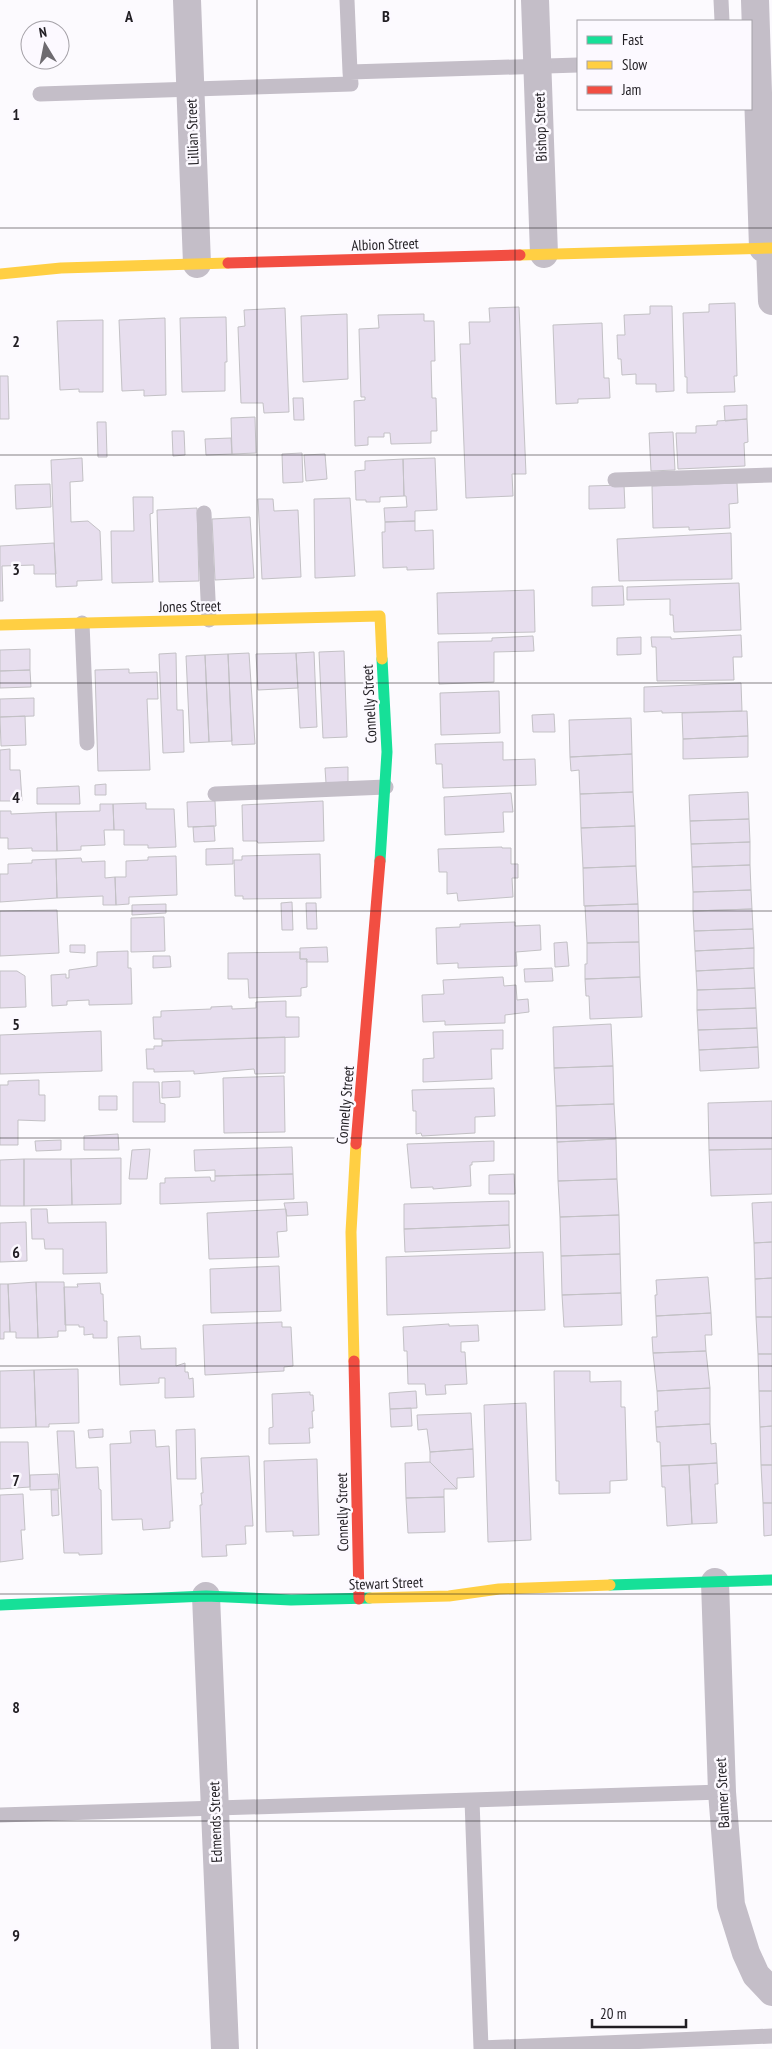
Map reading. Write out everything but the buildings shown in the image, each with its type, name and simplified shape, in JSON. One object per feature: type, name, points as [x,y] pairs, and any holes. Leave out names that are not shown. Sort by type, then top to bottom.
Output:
[{"type":"street","name":"Lillian Street","points":[[187,0],[197,264]]},
{"type":"street","name":"Bishop Street","points":[[535,0],[544,254]]},
{"type":"street","points":[[755,0],[754,59],[772,301]]},
{"type":"street","name":"Albion Street","points":[[0,274],[61,268],[768,248]]},
{"type":"street","name":"Jones Street","points":[[0,625],[380,616]]},
{"type":"street","name":"Connelly Street","points":[[358,1598],[351,1232],[386,787],[387,752],[380,616]]},
{"type":"street","name":"Stewart Street","points":[[0,1605],[206,1596],[291,1600],[449,1596],[499,1589],[772,1580]]},
{"type":"street","name":"Balmer Street","points":[[715,1582],[722,1792],[731,1906],[746,1953],[756,1975],[772,1992]]},
{"type":"street","name":"Edmends Street","points":[[206,1596],[225,2049]]},
{"type":"lane","points":[[40,94],[351,84],[347,0]]},
{"type":"lane","points":[[721,0],[722,20]]},
{"type":"lane","points":[[350,72],[577,65]]},
{"type":"lane","points":[[615,480],[772,475]]},
{"type":"lane","points":[[204,513],[209,620]]},
{"type":"lane","points":[[82,623],[87,743]]},
{"type":"lane","points":[[215,794],[386,787]]},
{"type":"lane","points":[[0,1815],[722,1792]]},
{"type":"lane","points":[[472,1800],[481,2048],[772,2036]]},
{"type":"traffic: fast","points":[[380,861],[387,752],[382,659]]},
{"type":"traffic: fast","points":[[610,1585],[772,1580]]},
{"type":"traffic: fast","points":[[0,1605],[206,1596],[291,1600],[370,1598]]},
{"type":"traffic: slow","points":[[520,255],[772,248]]},
{"type":"traffic: slow","points":[[0,274],[61,268],[228,263]]},
{"type":"traffic: slow","points":[[0,625],[380,616],[382,659]]},
{"type":"traffic: slow","points":[[354,1361],[351,1232],[356,1144]]},
{"type":"traffic: slow","points":[[370,1598],[449,1596],[499,1589],[610,1585]]},
{"type":"traffic: jam","points":[[228,263],[520,255]]},
{"type":"traffic: jam","points":[[356,1144],[380,861]]},
{"type":"traffic: jam","points":[[354,1361],[359,1599]]}]
